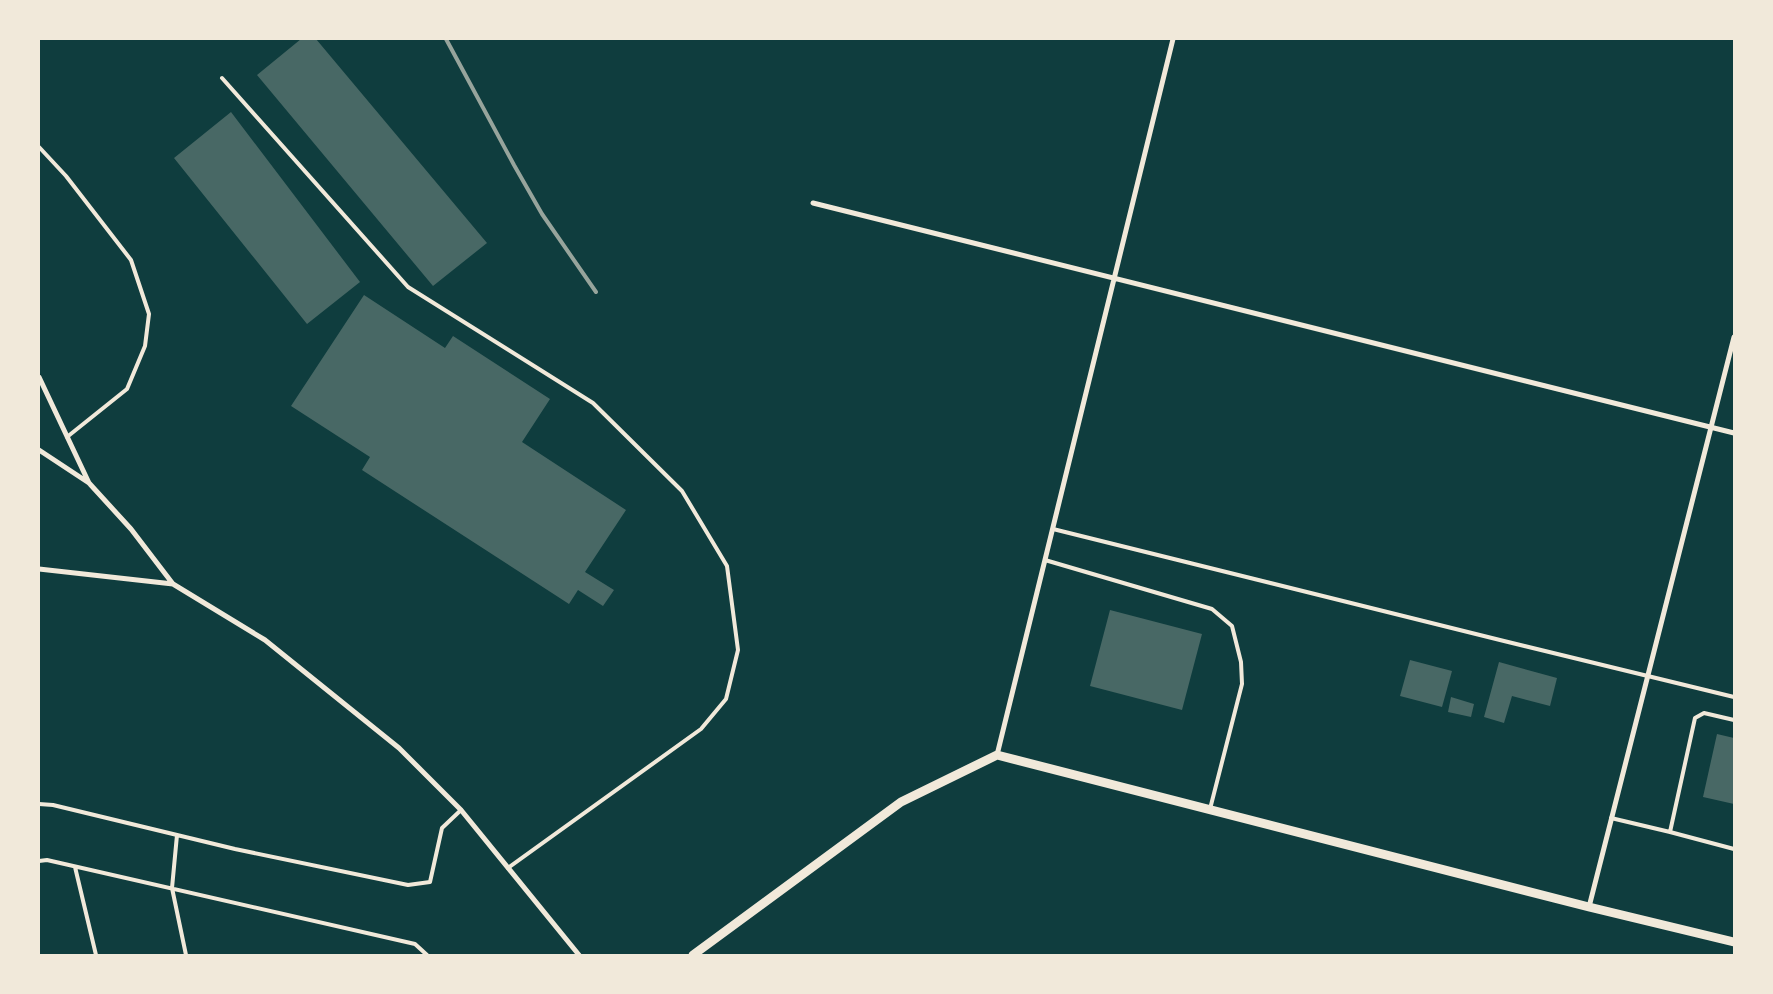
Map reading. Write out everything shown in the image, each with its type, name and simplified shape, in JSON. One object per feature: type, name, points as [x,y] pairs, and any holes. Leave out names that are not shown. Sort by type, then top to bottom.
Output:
[{"type":"street","points":[[997,755],[1173,39]]},
{"type":"street","points":[[813,203],[1734,433]]},
{"type":"street","points":[[1589,907],[1734,337]]},
{"type":"street","points":[[39,376],[89,483]]},
{"type":"street","points":[[39,450],[89,483],[131,529],[173,584],[265,640],[399,748],[461,810],[579,955]]},
{"type":"street","points":[[39,569],[173,584]]},
{"type":"street","points":[[693,955],[901,802],[997,755],[1589,907],[1734,942]]},
{"type":"lane","points":[[222,78],[408,287],[593,404],[682,491],[728,566],[738,650],[726,699],[700,728],[508,868]]},
{"type":"lane","points":[[39,147],[66,176],[131,260],[149,314],[145,346],[127,389],[67,436]]},
{"type":"lane","points":[[1053,529],[1734,697]]},
{"type":"lane","points":[[1045,560],[1212,609],[1232,626],[1241,662],[1242,684],[1210,810]]},
{"type":"lane","points":[[1670,832],[1695,718],[1704,713],[1734,720]]},
{"type":"lane","points":[[39,804],[53,805],[235,849],[408,885],[430,882],[442,828],[461,810]]},
{"type":"lane","points":[[1611,818],[1734,849]]},
{"type":"lane","points":[[176,835],[172,888],[186,955]]},
{"type":"lane","points":[[39,861],[47,860],[415,944],[427,955]]},
{"type":"lane","points":[[75,867],[96,955]]},
{"type":"building","points":[[301,39],[316,39],[487,243],[433,286],[257,75]]},
{"type":"building","points":[[231,112],[360,282],[307,324],[174,158]]},
{"type":"building","points":[[364,295],[445,348],[453,336],[550,399],[522,442],[626,510],[585,572],[614,590],[603,606],[578,590],[569,604],[362,470],[370,457],[291,406]]},
{"type":"building","points":[[1110,610],[1202,634],[1182,710],[1090,686]]},
{"type":"building","points":[[1410,660],[1452,671],[1442,707],[1400,696]]},
{"type":"building","points":[[1499,662],[1557,678],[1550,706],[1512,696],[1504,723],[1484,717]]},
{"type":"building","points":[[1451,697],[1474,704],[1471,717],[1448,712]]},
{"type":"building","points":[[1717,734],[1734,738],[1734,804],[1703,797]]},
{"type":"railway","points":[[446,39],[542,214],[596,292]]}]
